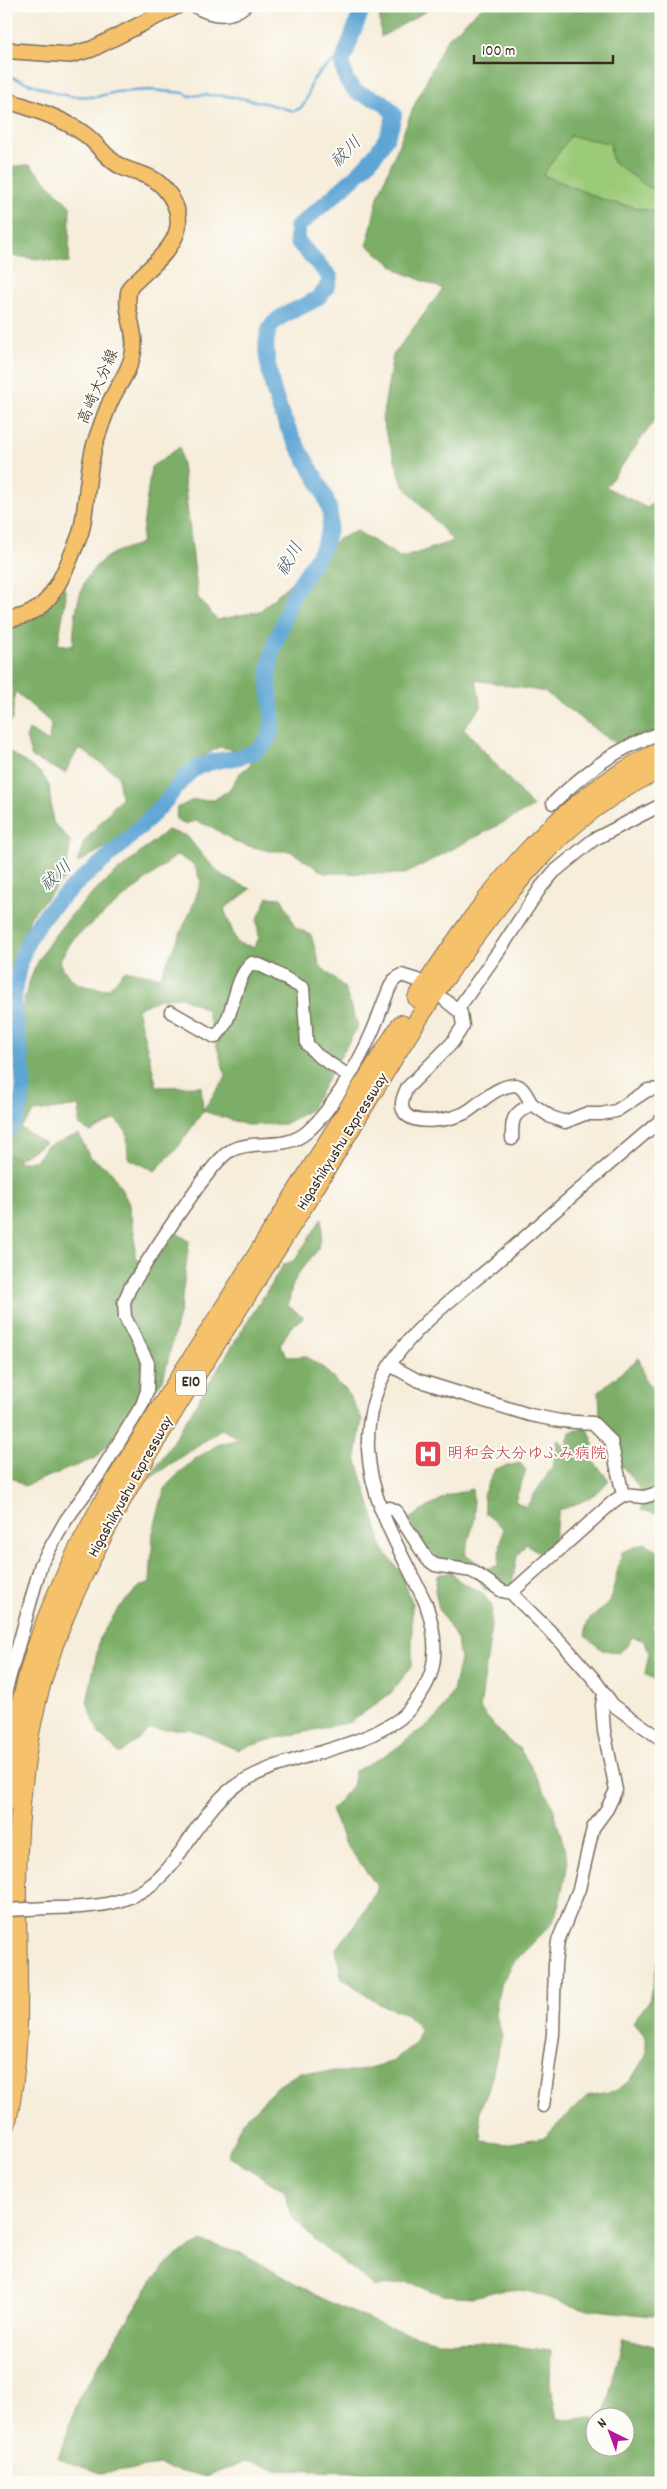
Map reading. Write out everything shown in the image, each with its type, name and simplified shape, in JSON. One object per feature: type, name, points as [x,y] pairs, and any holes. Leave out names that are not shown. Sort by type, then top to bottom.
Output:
[{"type":"highway","name":"Higashikyushu Expressway","points":[[6,1801],[14,1738],[22,1698],[48,1614],[68,1569],[93,1523],[165,1401],[412,1006],[490,893],[526,852],[575,806],[619,773],[661,750]]},
{"type":"highway","name":"Higashikyushu Expressway","points":[[6,2126],[18,2054],[17,1883],[24,1780],[33,1719],[43,1680],[81,1577],[128,1488],[180,1399],[459,958],[537,861],[572,827],[600,805],[661,769]]},
{"type":"main road","points":[[6,48],[14,51],[70,55],[92,49],[177,6]]},
{"type":"main road","name":"高崎大分線","points":[[6,100],[56,118],[82,132],[120,167],[155,180],[170,193],[177,210],[178,227],[173,242],[164,255],[130,286],[128,309],[134,329],[134,353],[128,369],[111,400],[97,439],[91,462],[82,529],[61,579],[52,596],[42,606],[27,616],[6,619]]},
{"type":"street","points":[[194,6],[203,12],[220,16],[234,13],[245,6]]},
{"type":"street","points":[[553,803],[587,772],[617,751],[661,733]]},
{"type":"street","points":[[458,1009],[541,887],[554,872],[593,840],[661,805]]},
{"type":"street","points":[[171,1012],[215,1036],[221,1031],[232,1010],[245,969],[252,963],[261,964],[303,988],[307,1044],[317,1055],[349,1076]]},
{"type":"street","points":[[6,1690],[41,1564],[66,1520],[100,1473],[130,1426],[142,1405],[147,1391],[148,1363],[125,1317],[124,1302],[130,1288],[196,1191],[227,1152],[250,1143],[280,1144],[301,1136],[322,1116],[365,1050],[393,981],[401,975],[417,980]]},
{"type":"street","points":[[445,1000],[458,1009],[464,1022],[452,1043],[407,1088],[403,1097],[402,1108],[406,1116],[418,1121],[459,1115],[467,1112],[490,1094],[514,1085],[519,1086],[524,1091],[532,1104],[551,1117],[566,1122],[585,1114],[602,1114],[616,1111],[648,1090],[661,1090]]},
{"type":"street","points":[[512,1139],[512,1120],[515,1114],[532,1104]]},
{"type":"street","points":[[6,1910],[106,1905],[130,1897],[144,1890],[165,1872],[210,1810],[232,1788],[257,1773],[280,1764],[356,1742],[403,1717],[426,1687],[435,1657],[432,1620],[380,1508],[370,1466],[368,1436],[375,1398],[390,1365],[435,1314],[661,1120]]},
{"type":"street","points":[[390,1365],[425,1383],[530,1415],[560,1421],[593,1423],[611,1441],[623,1496]]},
{"type":"street","points":[[511,1593],[614,1502],[623,1496],[644,1497],[661,1492]]},
{"type":"street","points":[[380,1508],[390,1508],[396,1511],[427,1559],[435,1564],[472,1571],[502,1591],[511,1593],[561,1642],[593,1678],[613,1705],[661,1739]]},
{"type":"street","points":[[543,2106],[553,2034],[558,1941],[579,1889],[593,1828],[607,1809],[616,1790],[604,1731],[602,1705],[604,1694]]},
{"type":"green space","points":[[379,6],[435,6],[381,37]]},
{"type":"green space","points":[[483,6],[661,6],[661,192],[648,187],[612,161],[610,143],[570,136],[543,175],[609,202],[661,213],[661,412],[606,487],[647,508],[661,496],[661,730],[614,743],[545,692],[476,680],[481,707],[464,728],[533,807],[405,874],[324,873],[290,851],[269,851],[237,843],[212,827],[195,821],[185,824],[176,819],[177,808],[193,800],[214,800],[229,790],[239,774],[252,763],[236,750],[219,747],[200,758],[112,844],[77,863],[84,842],[121,798],[118,775],[79,748],[65,773],[32,758],[26,738],[29,730],[49,742],[51,723],[15,691],[12,719],[6,730],[6,627],[32,618],[52,601],[64,586],[66,596],[58,644],[73,646],[80,594],[91,571],[112,554],[141,543],[151,467],[180,447],[198,598],[217,620],[260,611],[338,539],[357,531],[402,558],[453,541],[403,485],[382,420],[393,355],[443,289],[401,272],[367,245],[378,197],[413,108],[446,40]]},
{"type":"green space","points":[[570,136],[610,143],[612,161],[648,186],[661,192],[661,213],[609,202],[543,175]]},
{"type":"green space","points":[[30,165],[70,206],[69,263],[6,255],[6,167]]},
{"type":"green space","points":[[6,749],[42,774],[49,786],[53,822],[71,842],[64,879],[31,915],[6,979]]},
{"type":"green space","points":[[167,830],[187,836],[203,856],[224,877],[251,889],[224,909],[237,943],[254,947],[259,938],[257,920],[268,897],[282,898],[295,927],[311,935],[320,966],[344,987],[358,1026],[310,1110],[284,1124],[247,1125],[203,1111],[179,1146],[155,1171],[128,1158],[127,1132],[115,1119],[91,1132],[79,1125],[79,1106],[34,1112],[21,1128],[45,1143],[18,1159],[6,1154],[6,1127],[21,1116],[28,1080],[29,1059],[22,1014],[30,979],[43,953],[59,929],[79,907]],"holes":[[[177,855],[194,865],[201,882],[192,908],[160,977],[125,970],[109,989],[85,986],[68,976],[59,961],[74,938]],[[181,997],[206,1009],[226,1077],[203,1110],[201,1086],[157,1087],[137,1009],[162,998]]]},
{"type":"green space","points":[[79,1134],[89,1156],[111,1171],[128,1201],[135,1237],[135,1258],[150,1266],[177,1233],[189,1241],[181,1306],[163,1380],[96,1458],[24,1486],[6,1473],[6,1155],[21,1162],[35,1161],[47,1146]]},
{"type":"green space","points":[[322,1218],[322,1232],[317,1250],[302,1268],[291,1289],[288,1306],[304,1317],[291,1327],[280,1345],[288,1357],[305,1356],[325,1369],[346,1390],[362,1419],[356,1458],[383,1549],[400,1572],[412,1602],[412,1666],[391,1693],[351,1722],[273,1739],[237,1750],[190,1729],[150,1729],[120,1754],[99,1734],[87,1702],[100,1637],[118,1609],[139,1587],[150,1582],[153,1532],[165,1487],[192,1461],[219,1444],[240,1439],[221,1429],[149,1479],[283,1265],[295,1260]]},
{"type":"green space","points":[[639,1358],[646,1381],[657,1392],[661,1389],[661,1481],[657,1498],[661,1497],[661,1515],[641,1510],[642,1496],[640,1490],[622,1465],[609,1430],[600,1419],[599,1391]]},
{"type":"green space","points":[[586,1428],[593,1443],[592,1460],[609,1480],[599,1491],[587,1499],[559,1510],[553,1545],[541,1554],[526,1544],[517,1556],[512,1584],[492,1590],[485,1590],[475,1574],[439,1560],[425,1548],[409,1519],[446,1496],[472,1489],[475,1518],[465,1554],[486,1568],[498,1566],[503,1528],[486,1514],[483,1495],[495,1469],[520,1463],[526,1470],[515,1501],[526,1507],[553,1466],[558,1439],[566,1448],[570,1432]]},
{"type":"green space","points":[[645,1543],[661,1552],[661,1610],[657,1611],[652,1627],[661,1635],[661,1683],[645,1674],[649,1652],[643,1640],[632,1637],[626,1647],[618,1653],[601,1649],[585,1635],[588,1621],[610,1602],[622,1552]]},
{"type":"green space","points":[[452,1572],[459,1581],[482,1593],[492,1606],[490,1638],[480,1709],[506,1739],[519,1748],[530,1765],[552,1804],[568,1862],[553,1923],[514,1962],[500,1986],[495,2013],[502,2035],[489,2088],[479,2111],[482,2141],[505,2144],[545,2137],[587,2096],[615,2091],[630,2081],[646,2055],[646,2037],[633,2022],[649,2001],[658,1961],[661,1961],[661,2317],[578,2308],[528,2291],[504,2289],[473,2297],[443,2295],[407,2282],[375,2287],[323,2247],[293,2218],[284,2191],[227,2155],[242,2122],[278,2086],[300,2072],[354,2072],[391,2062],[417,2042],[420,2029],[407,2014],[381,2005],[341,1977],[336,1950],[359,1919],[378,1887],[345,1843],[331,1810],[352,1786],[355,1771],[391,1752],[438,1717],[453,1691],[460,1660],[457,1639],[439,1609],[435,1590],[437,1575]]},
{"type":"green space","points":[[203,2242],[241,2253],[327,2301],[384,2326],[437,2341],[485,2342],[551,2351],[550,2384],[557,2419],[584,2418],[584,2456],[634,2456],[634,2406],[606,2406],[623,2338],[661,2348],[661,2483],[393,2483],[353,2472],[280,2470],[246,2461],[206,2477],[160,2465],[100,2473],[58,2459],[80,2396],[154,2278],[177,2255]]},
{"type":"waterway","name":"祓川","points":[[6,1132],[16,1118],[21,1103],[22,1069],[14,1000],[20,964],[34,930],[53,906],[148,819],[192,771],[205,764],[252,753],[260,748],[270,733],[272,717],[269,673],[272,654],[294,593],[325,542],[329,531],[330,519],[329,508],[320,486],[283,418],[270,376],[266,342],[271,327],[278,319],[318,297],[326,289],[330,277],[297,241],[297,227],[355,177],[381,146],[390,130],[394,114],[383,102],[356,92],[346,80],[342,63],[363,6]]},
{"type":"waterway","points":[[6,75],[69,96],[96,97],[116,92],[149,90],[185,93],[189,96],[228,96],[293,111],[305,103],[313,80],[320,72],[331,63],[345,57]]},
{"type":"place","name":"明和会大分ゆふみ病院","points":[[428,1454]]}]
